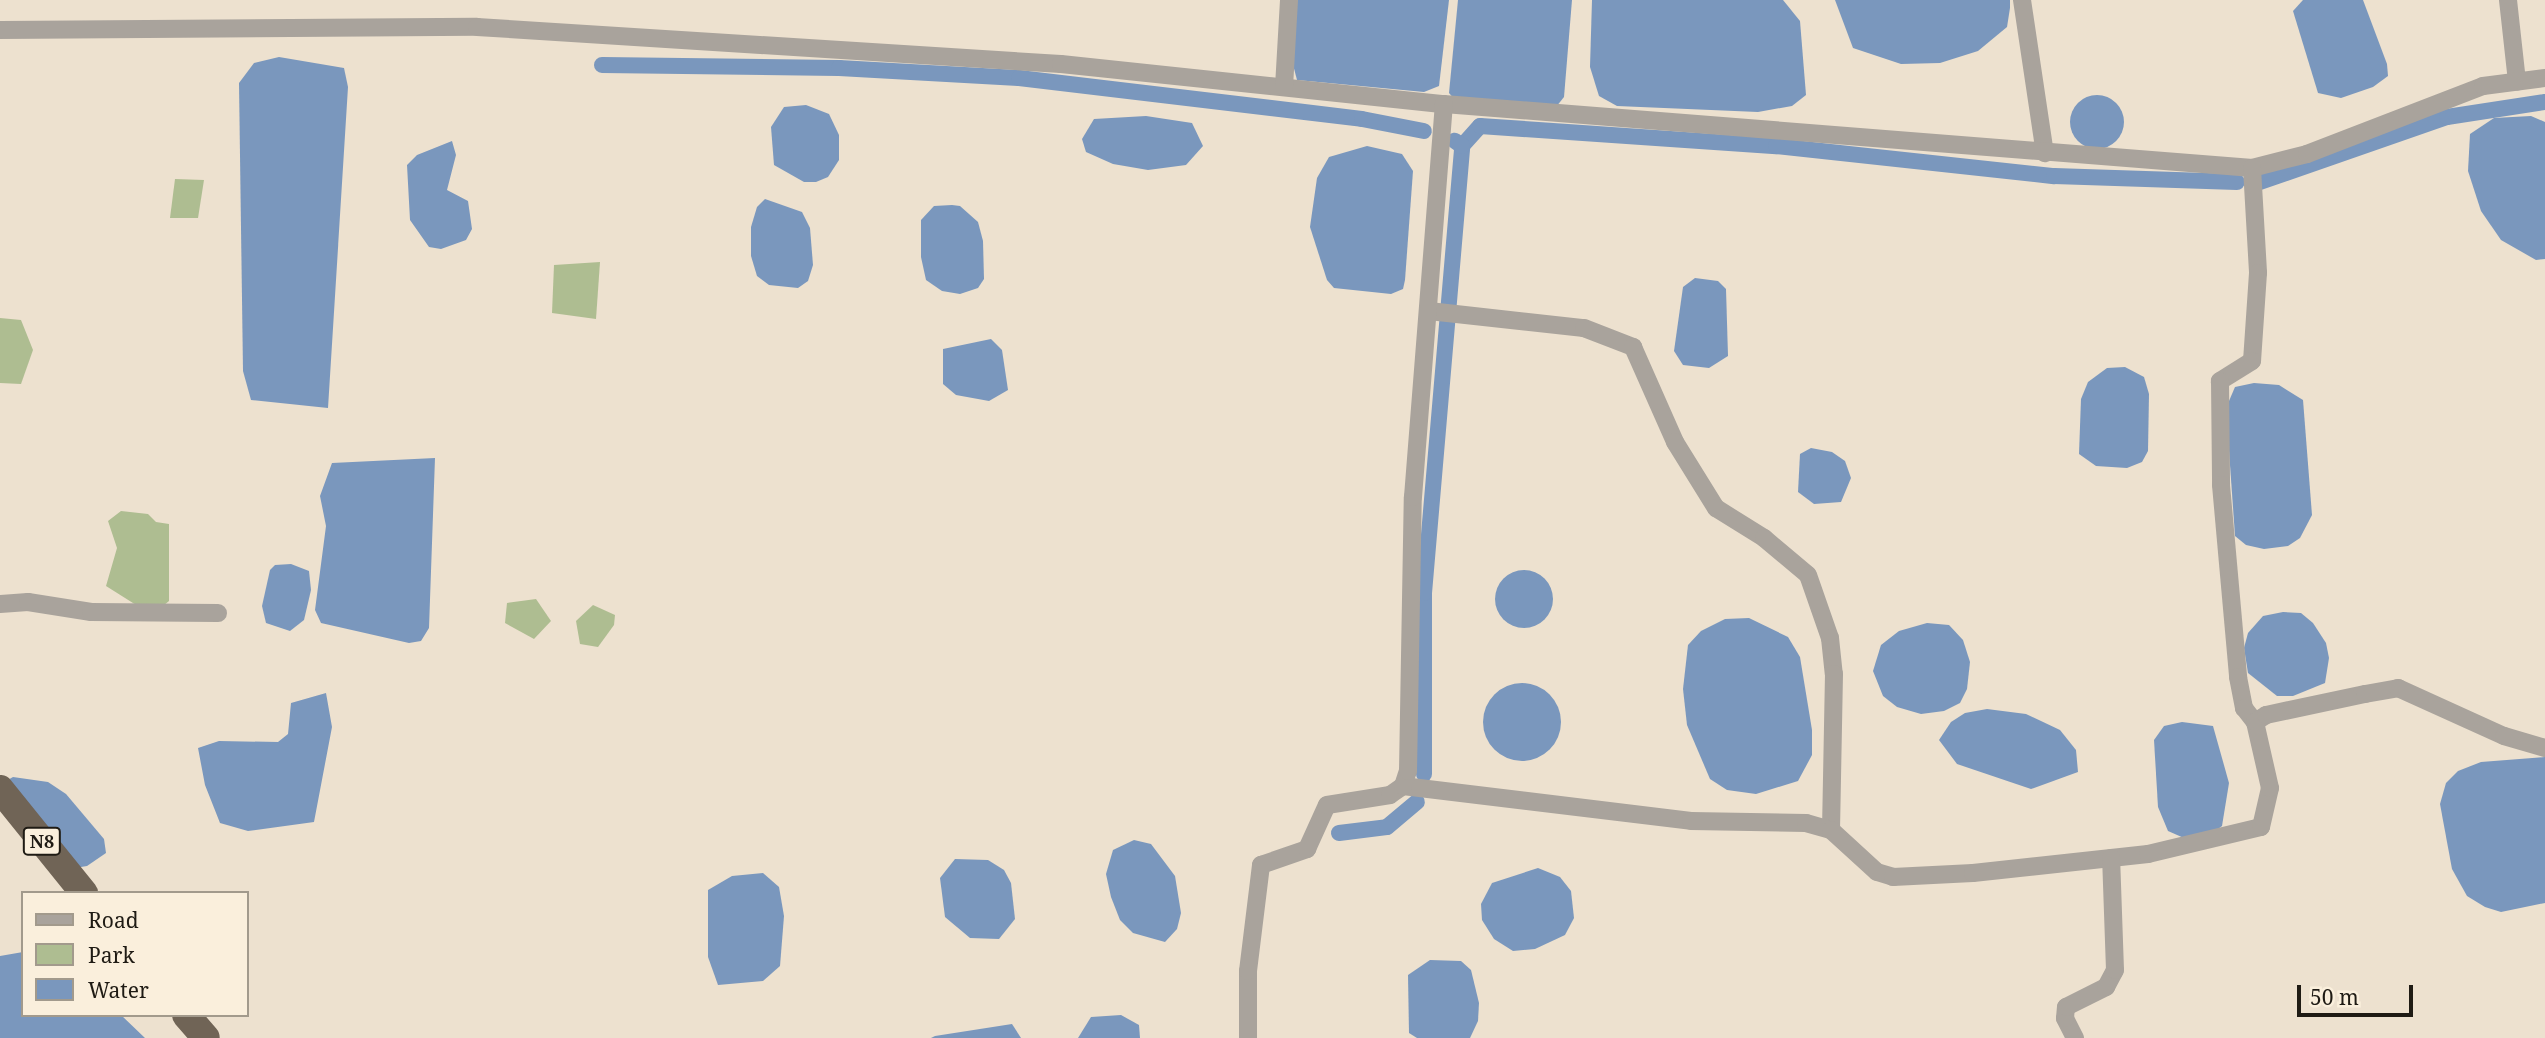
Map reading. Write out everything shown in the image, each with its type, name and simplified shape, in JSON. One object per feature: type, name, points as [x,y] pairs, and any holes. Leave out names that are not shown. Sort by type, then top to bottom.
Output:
[{"type":"highway","name":"N8","points":[[0,789],[81,891]]},
{"type":"highway","points":[[188,1017],[206,1038]]},
{"type":"street","points":[[1284,87],[1289,0]]},
{"type":"street","points":[[2022,0],[2045,153]]},
{"type":"street","points":[[2508,0],[2517,82]]},
{"type":"street","points":[[0,30],[477,27],[1048,63],[1444,104],[2252,168],[2307,153],[2483,86],[2545,78]]},
{"type":"street","points":[[1403,786],[1410,751],[1413,497],[1444,104]]},
{"type":"street","points":[[1248,1038],[1248,971],[1261,865],[1307,849],[1327,805],[1390,795],[1403,786],[1691,821],[1806,822],[1831,830],[1877,872],[1892,877],[2111,858],[2197,845],[2261,827],[2270,788],[2255,722],[2244,708],[2238,677],[2221,485],[2220,381],[2252,361],[2258,273],[2252,168]]},
{"type":"street","points":[[1429,311],[1584,328],[1633,347],[1675,442],[1716,508],[1763,538],[1808,575],[1830,638],[1834,674],[1831,830]]},
{"type":"street","points":[[0,604],[28,602],[91,612],[218,613]]},
{"type":"street","points":[[2255,722],[2266,715],[2398,688],[2504,736],[2545,748]]},
{"type":"street","points":[[2075,1038],[2066,1018],[2066,1007],[2106,987],[2115,970],[2111,858]]},
{"type":"green space","points":[[175,179],[204,180],[198,218],[170,218]]},
{"type":"green space","points":[[600,262],[596,319],[552,313],[554,265]]},
{"type":"green space","points":[[0,318],[21,320],[33,350],[21,384],[0,383]]},
{"type":"green space","points":[[121,511],[148,514],[156,522],[169,524],[169,601],[152,615],[106,586],[117,548],[108,521]]},
{"type":"green space","points":[[536,599],[551,621],[534,639],[505,623],[507,603]]},
{"type":"green space","points":[[593,605],[615,615],[614,625],[598,647],[580,644],[576,621]]},
{"type":"water","points":[[1295,0],[1449,0],[1439,86],[1424,92],[1297,80],[1290,53]]},
{"type":"water","points":[[1458,0],[1572,0],[1564,97],[1556,107],[1456,101],[1449,93]]},
{"type":"water","points":[[1592,0],[1783,0],[1800,21],[1806,95],[1792,106],[1758,112],[1617,106],[1599,96],[1590,67]]},
{"type":"water","points":[[1835,0],[2010,0],[2010,8],[2007,27],[1978,51],[1940,63],[1901,64],[1853,48]]},
{"type":"water","points":[[2303,0],[2363,0],[2387,64],[2388,76],[2373,87],[2341,98],[2318,93],[2293,11]]},
{"type":"water","points":[[279,57],[344,68],[348,87],[328,408],[251,400],[243,371],[239,83],[254,63]]},
{"type":"water","points":[[2097,95],[2116,103],[2124,122],[2116,141],[2097,149],[2078,141],[2070,122],[2078,103]]},
{"type":"water","points":[[806,105],[829,114],[839,135],[839,160],[828,177],[816,182],[804,182],[774,165],[771,127],[784,107]]},
{"type":"water","points":[[1146,116],[1192,123],[1203,146],[1186,165],[1148,170],[1113,164],[1086,152],[1082,139],[1094,119]]},
{"type":"water","points":[[2531,116],[2545,122],[2545,259],[2536,260],[2501,240],[2481,211],[2468,171],[2470,134],[2494,118]]},
{"type":"water","points":[[452,141],[456,155],[447,190],[468,201],[472,229],[466,240],[441,249],[429,247],[410,220],[407,165],[417,155]]},
{"type":"water","points":[[1367,146],[1402,154],[1413,171],[1405,280],[1403,289],[1391,294],[1334,288],[1327,280],[1310,227],[1317,178],[1329,157]]},
{"type":"water","points":[[765,199],[802,212],[810,228],[813,265],[808,281],[798,288],[769,285],[757,276],[751,256],[751,227],[757,207]]},
{"type":"water","points":[[934,206],[960,206],[978,222],[983,241],[984,279],[978,288],[960,294],[942,291],[926,280],[921,257],[921,220]]},
{"type":"water","points":[[1695,278],[1718,281],[1726,289],[1728,356],[1709,368],[1683,365],[1674,351],[1683,287]]},
{"type":"water","points":[[991,339],[1002,350],[1008,390],[989,401],[956,395],[943,384],[943,349]]},
{"type":"water","points":[[2125,367],[2144,377],[2149,394],[2148,451],[2142,462],[2127,468],[2096,466],[2079,454],[2081,399],[2088,382],[2107,368]]},
{"type":"water","points":[[2254,383],[2279,385],[2303,400],[2312,515],[2300,538],[2288,546],[2264,549],[2246,545],[2235,536],[2226,408],[2235,387]]},
{"type":"water","points":[[1811,448],[1832,452],[1845,461],[1851,478],[1841,502],[1814,504],[1798,492],[1800,454]]},
{"type":"water","points":[[435,458],[429,628],[421,641],[409,643],[321,623],[315,610],[326,526],[320,496],[332,463]]},
{"type":"water","points":[[291,564],[309,571],[311,590],[304,620],[290,631],[266,623],[262,606],[270,570],[275,565]]},
{"type":"water","points":[[1518,570],[1530,570],[1545,578],[1553,593],[1553,605],[1545,620],[1530,628],[1518,628],[1503,620],[1495,605],[1495,593],[1503,578]]},
{"type":"water","points":[[2283,612],[2301,613],[2313,623],[2326,643],[2329,658],[2325,683],[2293,696],[2277,696],[2248,673],[2244,648],[2248,633],[2263,616]]},
{"type":"water","points":[[1749,618],[1788,637],[1800,657],[1812,730],[1812,755],[1798,781],[1756,794],[1727,790],[1710,779],[1687,725],[1683,689],[1688,645],[1701,631],[1725,619]]},
{"type":"water","points":[[1927,623],[1949,625],[1963,640],[1970,662],[1967,689],[1960,703],[1944,711],[1921,714],[1897,707],[1883,696],[1873,671],[1881,645],[1899,631]]},
{"type":"water","points":[[1514,683],[1530,683],[1544,689],[1555,700],[1561,714],[1561,730],[1555,744],[1544,755],[1530,761],[1514,761],[1500,755],[1489,744],[1483,730],[1483,714],[1489,700],[1500,689]]},
{"type":"water","points":[[326,693],[332,727],[314,822],[248,831],[220,823],[205,785],[198,748],[219,741],[278,742],[288,734],[291,703]]},
{"type":"water","points":[[1987,709],[2026,714],[2060,730],[2076,750],[2078,772],[2031,789],[1957,764],[1939,740],[1951,722],[1965,713]]},
{"type":"water","points":[[2182,722],[2213,726],[2229,783],[2222,826],[2213,833],[2184,838],[2168,831],[2158,807],[2154,740],[2164,726]]},
{"type":"water","points":[[2545,757],[2545,903],[2501,912],[2485,907],[2467,896],[2452,869],[2440,804],[2446,783],[2458,771],[2481,762]]},
{"type":"water","points":[[13,777],[48,782],[66,794],[104,839],[106,853],[87,866],[69,869],[6,781]]},
{"type":"water","points":[[1134,840],[1151,844],[1175,876],[1181,913],[1177,929],[1165,942],[1133,933],[1120,920],[1111,897],[1106,874],[1113,850]]},
{"type":"water","points":[[955,859],[988,860],[1004,870],[1011,883],[1015,919],[999,939],[970,938],[945,917],[940,878]]},
{"type":"water","points":[[1538,868],[1560,877],[1571,891],[1574,918],[1565,935],[1535,949],[1513,951],[1494,939],[1482,920],[1481,904],[1492,883]]},
{"type":"water","points":[[763,873],[779,887],[784,916],[780,966],[763,981],[718,985],[708,957],[708,890],[732,876]]},
{"type":"water","points":[[21,952],[21,1017],[123,1017],[145,1038],[0,1038],[0,956]]},
{"type":"water","points":[[1430,960],[1461,961],[1471,970],[1479,1003],[1478,1021],[1470,1038],[1417,1038],[1409,1033],[1408,975]]},
{"type":"water","points":[[1121,1015],[1139,1025],[1140,1038],[1078,1038],[1091,1017]]},
{"type":"water","points":[[1012,1024],[1021,1038],[931,1038],[935,1036]]},
{"type":"waterway","points":[[602,65],[839,68],[1019,78],[1362,119],[1424,131]]},
{"type":"waterway","points":[[2260,182],[2447,117],[2545,102]]},
{"type":"waterway","points":[[1462,146],[1480,126],[1776,146],[2054,176],[2237,182]]},
{"type":"waterway","points":[[1424,774],[1424,593],[1462,146],[1455,141]]},
{"type":"waterway","points":[[1339,833],[1387,827],[1417,802]]}]
